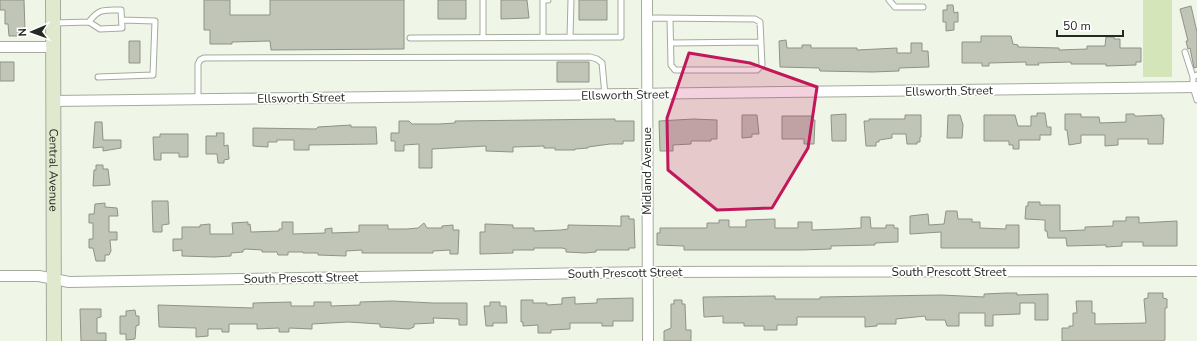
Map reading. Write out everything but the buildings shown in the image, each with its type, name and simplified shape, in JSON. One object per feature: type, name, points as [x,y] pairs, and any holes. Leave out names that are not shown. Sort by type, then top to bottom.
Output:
[{"type":"main road","name":"Central Avenue","points":[[53,0],[54,341]]},
{"type":"street","name":"Midland Avenue","points":[[647,0],[646,95],[648,341]]},
{"type":"street","points":[[0,47],[52,47]]},
{"type":"street","name":"Ellsworth Street","points":[[53,101],[646,95],[1195,82]]},
{"type":"street","name":"South Prescott Street","points":[[0,276],[39,276],[69,282],[648,272],[1197,271]]},
{"type":"lane","points":[[483,0],[483,37]]},
{"type":"lane","points":[[543,37],[543,0],[548,0]]},
{"type":"lane","points":[[570,0],[570,37]]},
{"type":"lane","points":[[410,38],[621,37],[621,0]]},
{"type":"lane","points":[[889,0],[895,7],[923,7]]},
{"type":"lane","points":[[52,23],[89,22],[100,29],[122,28],[121,10],[102,10],[95,14],[89,22]]},
{"type":"lane","points":[[647,19],[670,18],[755,19],[760,22],[762,65],[757,70],[675,70],[671,65],[670,18]]},
{"type":"lane","points":[[98,77],[153,76],[155,21],[122,20]]},
{"type":"lane","points":[[671,43],[761,42]]},
{"type":"lane","points":[[1185,52],[1195,82],[1197,100]]},
{"type":"lane","points":[[198,99],[198,64],[204,58],[590,57],[597,59],[602,63],[605,95]]},
{"type":"highlighted area","points":[[689,53],[750,63],[817,87],[808,148],[772,208],[717,210],[668,170],[667,118]]},
{"type":"green space","points":[[1143,0],[1172,0],[1172,77],[1143,77]]}]
